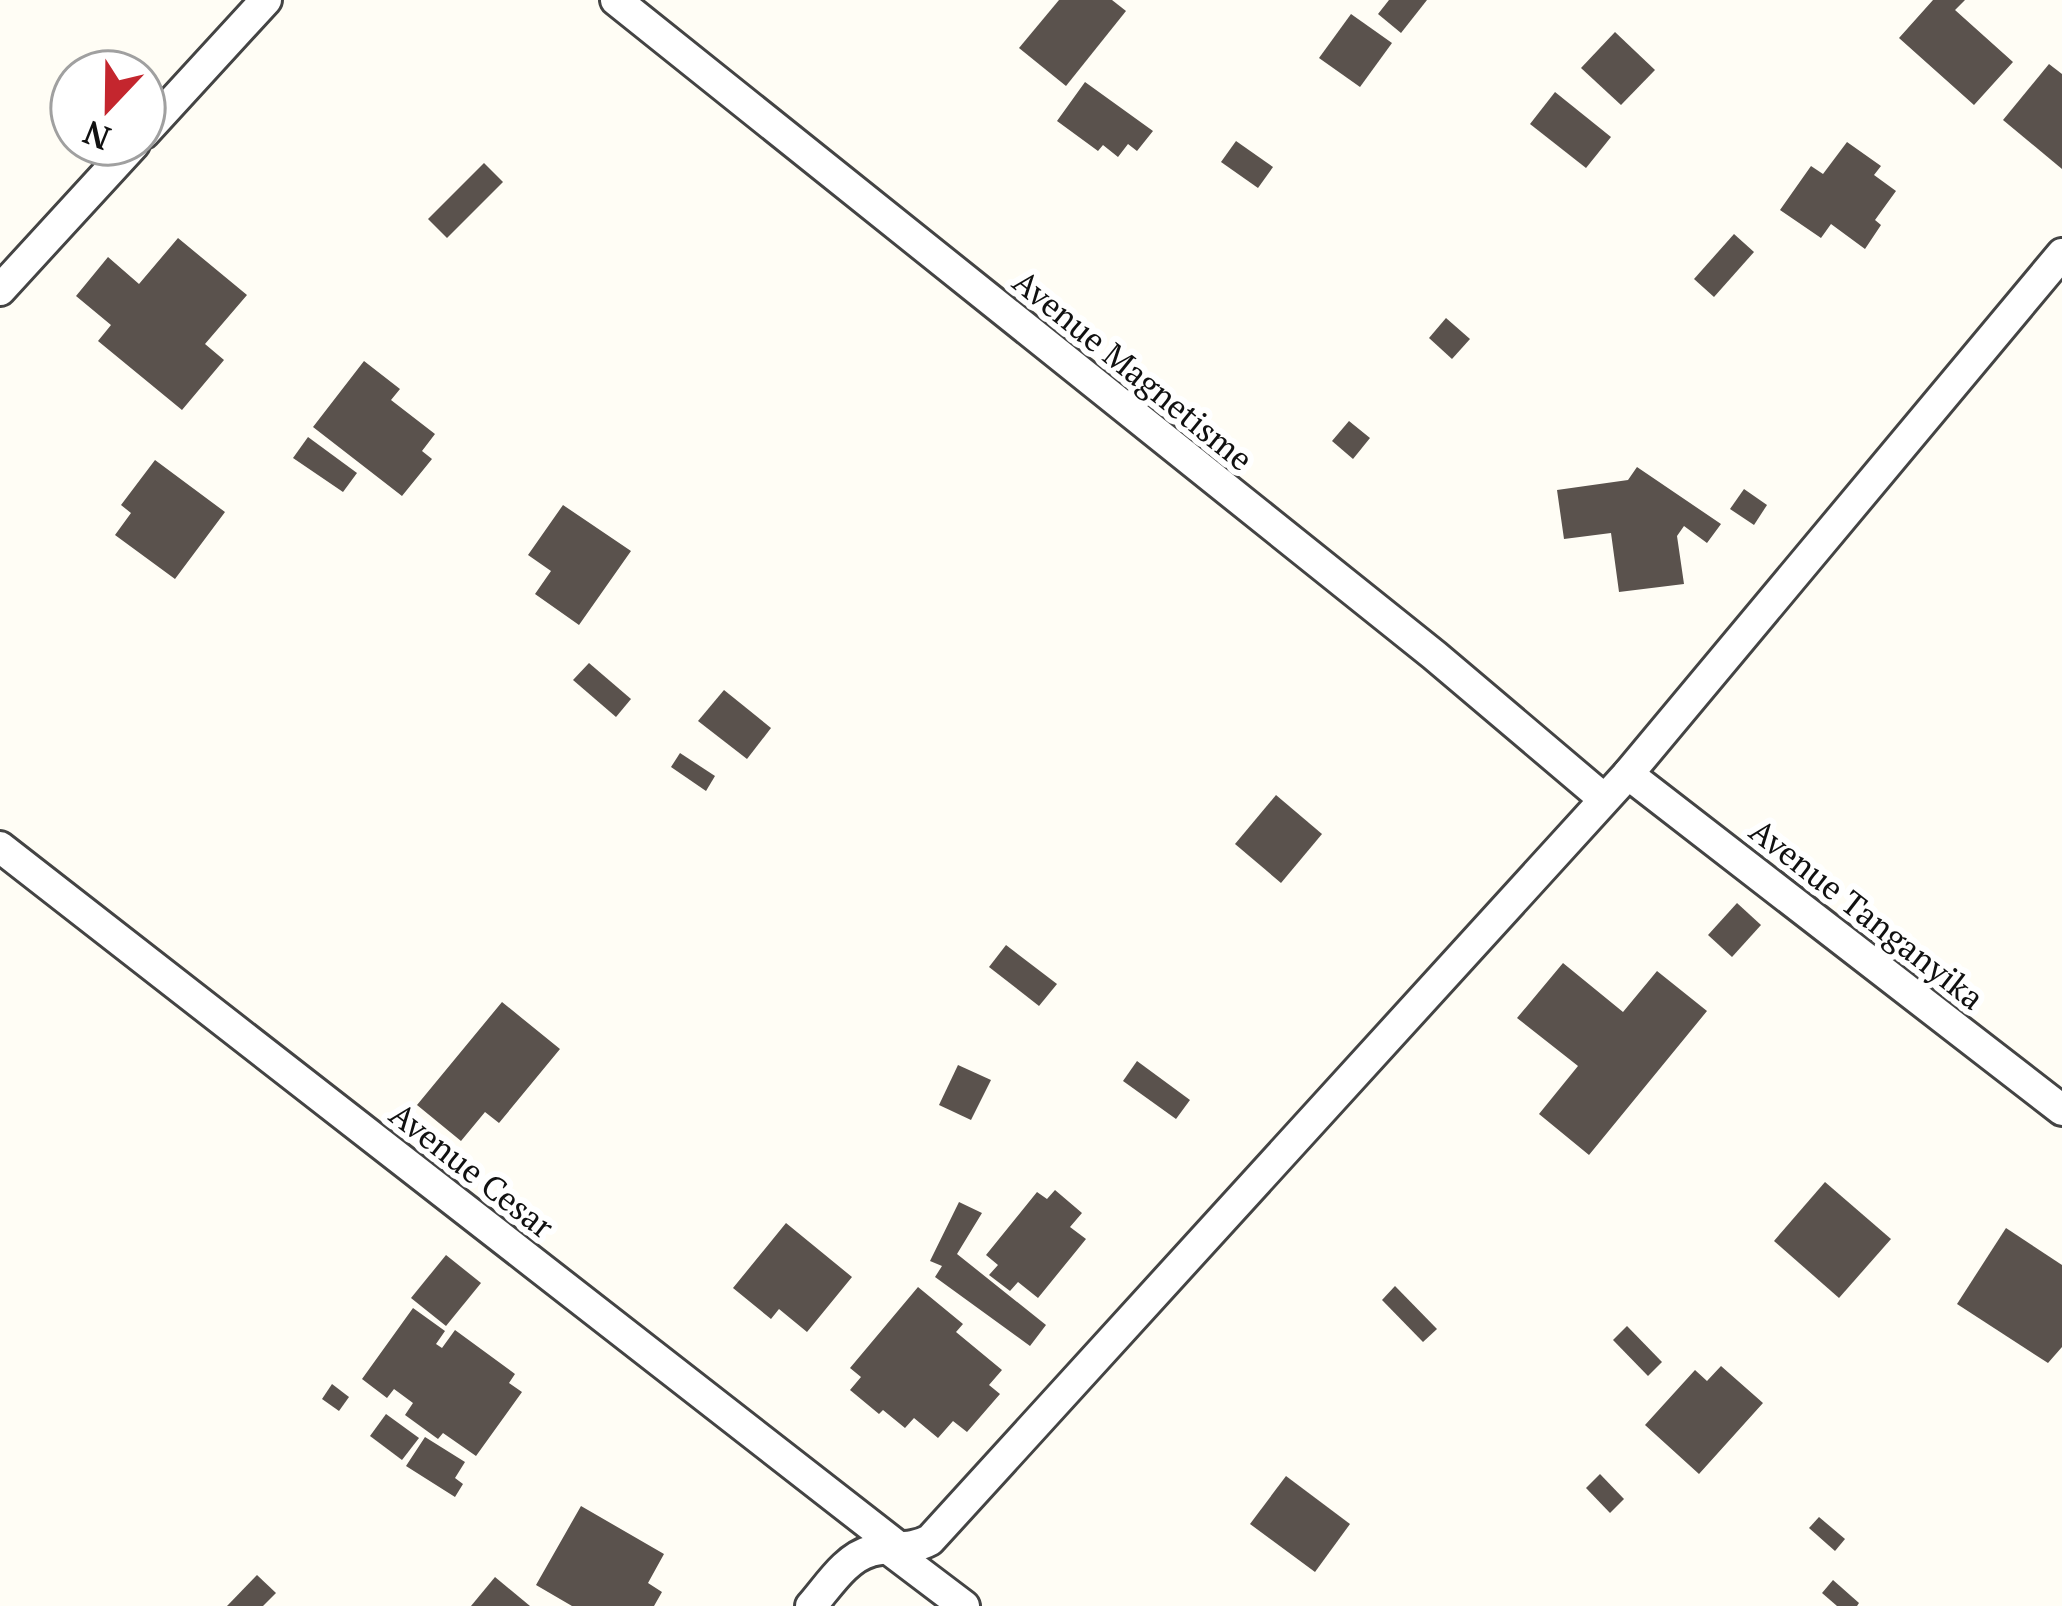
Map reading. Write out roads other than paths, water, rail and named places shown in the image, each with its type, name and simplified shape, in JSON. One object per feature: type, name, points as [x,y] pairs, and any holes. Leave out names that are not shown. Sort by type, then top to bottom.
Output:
[{"type":"street","points":[[168,108],[266,0]]},
{"type":"street","name":"Avenue Magnetisme","points":[[616,0],[1434,655],[1604,799]]},
{"type":"street","points":[[0,290],[112,168]]},
{"type":"street","points":[[811,1606],[852,1560],[930,1540],[1628,774],[2062,254]]},
{"type":"street","name":"Avenue Tanganyika","points":[[1628,774],[2062,1110]]},
{"type":"street","name":"Avenue Cesar","points":[[0,847],[964,1606]]}]
